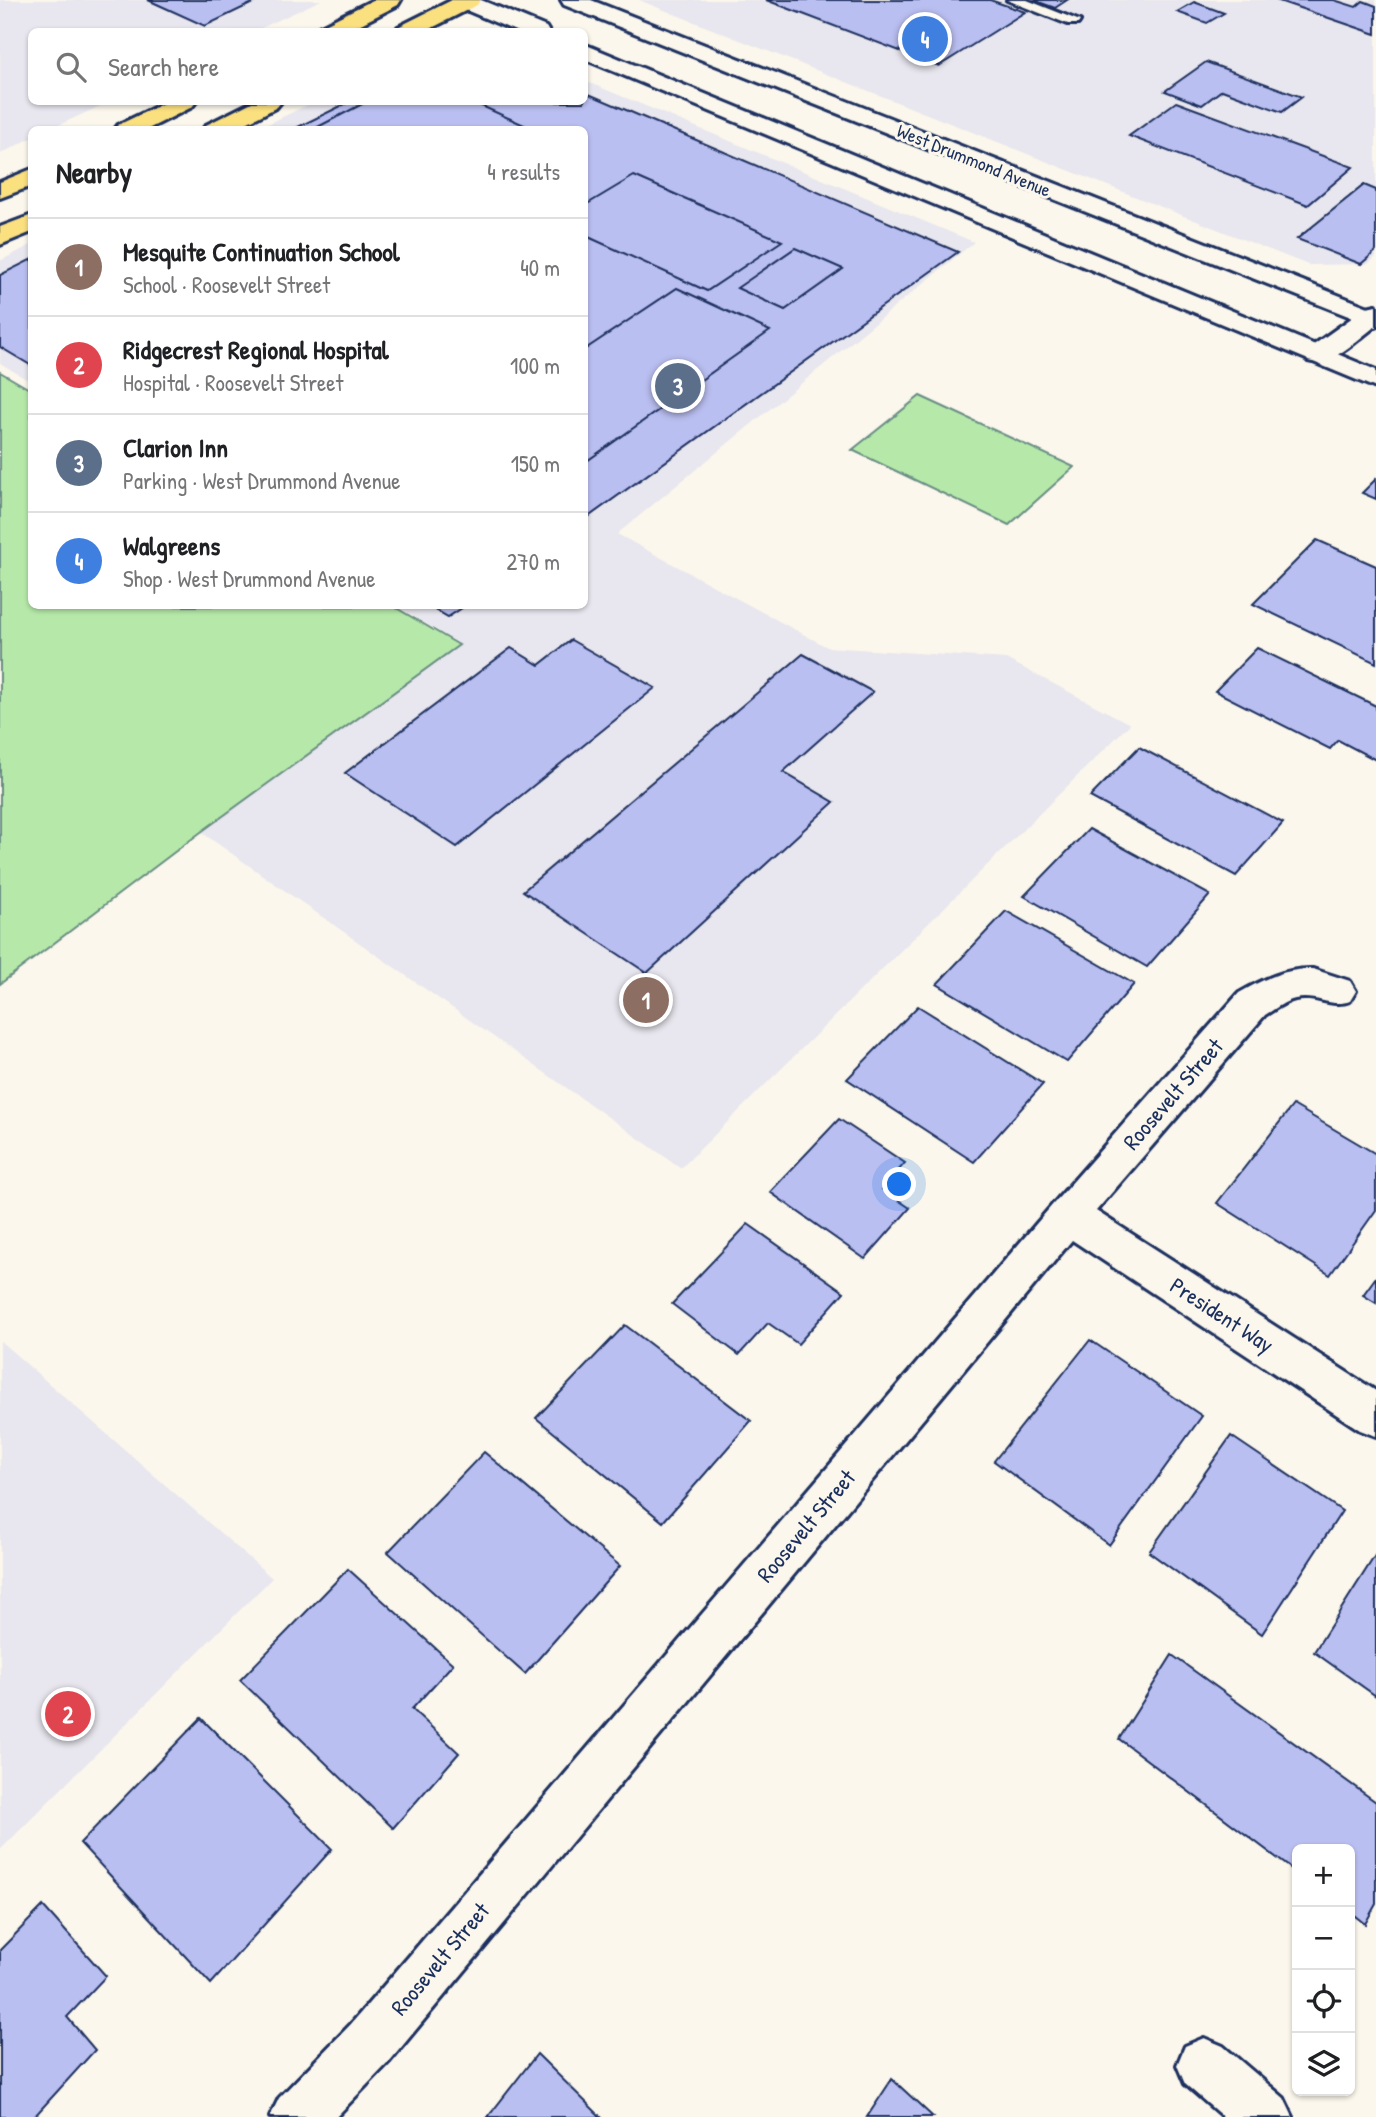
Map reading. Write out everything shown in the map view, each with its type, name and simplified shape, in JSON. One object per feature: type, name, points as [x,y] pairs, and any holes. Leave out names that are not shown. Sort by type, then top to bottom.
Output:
[{"type":"main road","points":[[335,28],[390,0]]},
{"type":"main road","name":"West Drummond Avenue","points":[[572,0],[1374,316]]},
{"type":"main road","points":[[414,28],[466,1],[529,28]]},
{"type":"main road","points":[[588,53],[1376,380]]},
{"type":"main road","points":[[135,126],[178,105]]},
{"type":"main road","points":[[222,126],[263,105]]},
{"type":"main road","points":[[0,191],[28,178]]},
{"type":"main road","points":[[0,237],[28,224]]},
{"type":"main road","points":[[1318,355],[1374,316]]},
{"type":"main road","name":"Roosevelt Street","points":[[298,2117],[379,2033],[1068,1215],[1252,1004],[1282,985],[1297,982],[1319,983],[1337,991]]},
{"type":"main road","name":"President Way","points":[[1068,1215],[1376,1416]]},
{"type":"main road","points":[[1204,2065],[1265,2117]]},
{"type":"lane","points":[[1014,0],[1073,21]]},
{"type":"shaded area","points":[[0,0],[321,0],[261,28],[28,28],[28,105],[102,105],[57,126],[28,126],[28,140],[0,154]]},
{"type":"shaded area","points":[[639,0],[1376,0],[1376,257],[1368,264],[1308,265]]},
{"type":"shaded area","points":[[588,82],[974,242],[617,534],[827,647],[1006,659],[1130,724],[681,1168],[201,832],[458,643],[402,609],[588,609],[588,126],[264,126],[307,105],[588,105]]},
{"type":"shaded area","points":[[28,247],[28,380],[0,363],[0,261]]},
{"type":"shaded area","points":[[0,1341],[272,1578],[0,1850]]},
{"type":"green space","points":[[0,372],[28,388],[28,609],[398,609],[459,645],[201,832],[0,984]]},
{"type":"green space","points":[[920,396],[1074,467],[1009,525],[852,450]]},
{"type":"building","points":[[148,0],[259,0],[205,26]]},
{"type":"building","points":[[766,0],[990,0],[1025,12],[939,66]]},
{"type":"building","points":[[1033,0],[1067,0],[1055,8]]},
{"type":"building","points":[[1276,0],[1334,0],[1356,7],[1363,1],[1376,6],[1376,34]]},
{"type":"building","points":[[1194,2],[1224,13],[1207,23],[1177,12]]},
{"type":"building","points":[[1206,62],[1302,97],[1282,112],[1222,90],[1202,105],[1165,91]]},
{"type":"building","points":[[588,94],[958,252],[588,517],[588,126],[300,126],[343,105],[588,105]]},
{"type":"building","points":[[1176,102],[1353,167],[1308,205],[1129,136]]},
{"type":"building","points":[[360,105],[480,105],[526,126],[320,126]]},
{"type":"building","points":[[634,176],[782,241],[707,291],[588,237],[588,204]]},
{"type":"building","points":[[1364,185],[1376,190],[1376,251],[1361,264],[1297,239]]},
{"type":"building","points":[[795,248],[843,269],[785,310],[737,288]]},
{"type":"building","points":[[28,261],[28,364],[0,347],[0,275]]},
{"type":"building","points":[[677,288],[770,331],[588,460],[588,347]]},
{"type":"building","points":[[1376,479],[1376,499],[1362,493]]},
{"type":"building","points":[[1317,540],[1376,566],[1376,663],[1253,604]]},
{"type":"building","points":[[434,609],[460,609],[448,617]]},
{"type":"building","points":[[571,640],[655,688],[457,847],[345,773],[511,648],[539,665]]},
{"type":"building","points":[[1257,648],[1376,706],[1376,760],[1338,740],[1330,749],[1215,691]]},
{"type":"building","points":[[803,654],[873,692],[783,772],[834,802],[647,973],[523,891]]},
{"type":"building","points":[[1139,747],[1283,823],[1236,876],[1090,797]]},
{"type":"building","points":[[1089,829],[1210,895],[1147,967],[1024,896]]},
{"type":"building","points":[[1006,911],[1134,984],[1067,1062],[937,984]]},
{"type":"building","points":[[918,1006],[1043,1084],[974,1162],[847,1079]]},
{"type":"building","points":[[1293,1105],[1376,1154],[1376,1210],[1330,1275],[1217,1203]]},
{"type":"building","points":[[839,1119],[905,1163],[882,1189],[910,1208],[865,1259],[770,1192]]},
{"type":"building","points":[[748,1224],[844,1292],[798,1344],[768,1323],[739,1355],[672,1304]]},
{"type":"building","points":[[1376,1277],[1376,1303],[1363,1295]]},
{"type":"building","points":[[625,1325],[751,1421],[663,1522],[536,1418]]},
{"type":"building","points":[[1090,1340],[1202,1416],[1109,1545],[994,1461]]},
{"type":"building","points":[[1231,1436],[1342,1511],[1262,1634],[1149,1552]]},
{"type":"building","points":[[484,1452],[620,1566],[525,1674],[388,1552]]},
{"type":"building","points":[[1376,1554],[1376,1696],[1314,1652]]},
{"type":"building","points":[[348,1569],[453,1664],[412,1709],[459,1753],[393,1828],[240,1680]]},
{"type":"building","points":[[1172,1655],[1376,1802],[1376,1904],[1365,1924],[1355,1916],[1355,1844],[1292,1844],[1292,1869],[1119,1739]]},
{"type":"building","points":[[201,1718],[332,1849],[211,1984],[80,1843]]},
{"type":"building","points":[[43,1906],[106,1976],[67,2017],[95,2050],[34,2117],[0,2117],[0,1950]]},
{"type":"building","points":[[537,2054],[601,2117],[488,2117]]},
{"type":"building","points":[[892,2079],[933,2117],[867,2117]]},
{"type":"place","name":"Walgreens","points":[[925,39]]},
{"type":"place","name":"Clarion Inn","points":[[678,386]]},
{"type":"place","name":"Mesquite Continuation School","points":[[646,1000]]},
{"type":"place","name":"Ridgecrest Regional Hospital","points":[[68,1714]]}]
